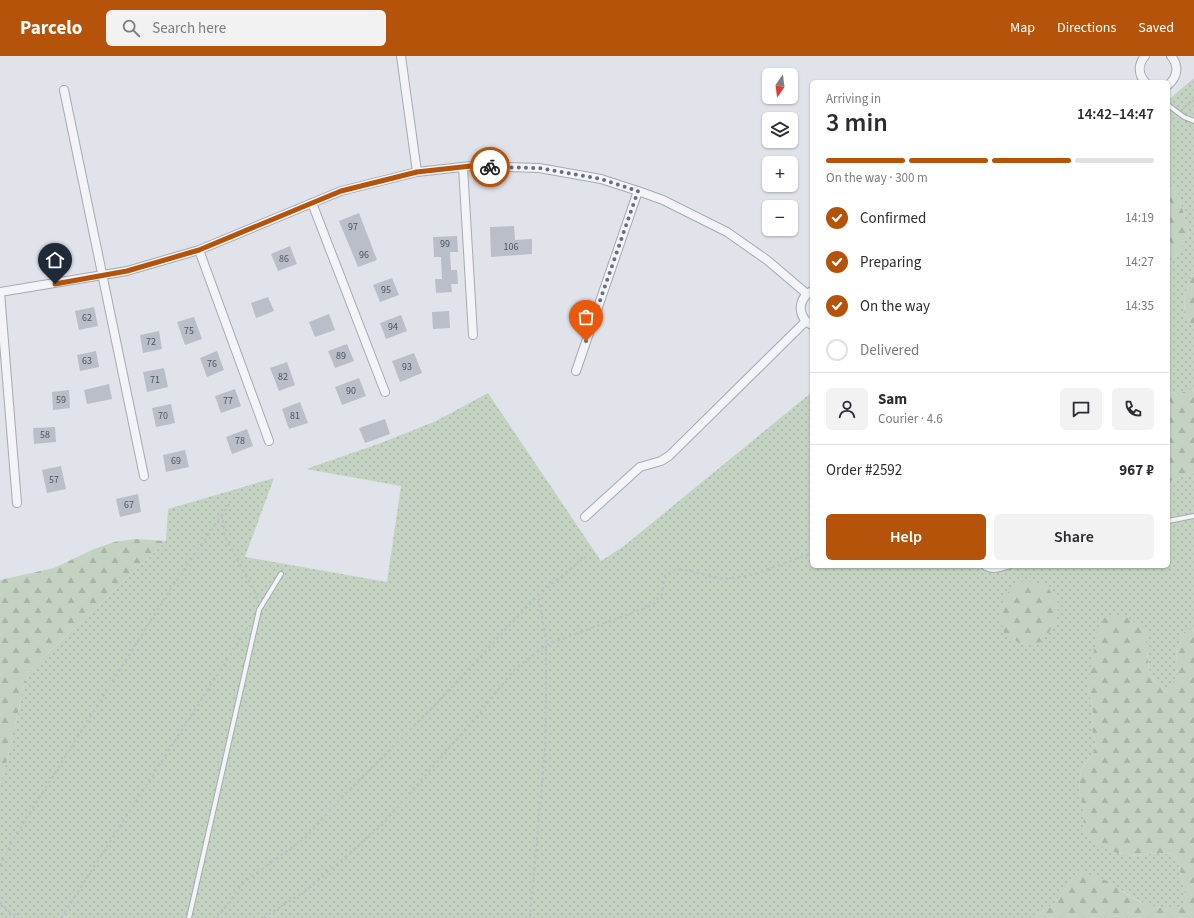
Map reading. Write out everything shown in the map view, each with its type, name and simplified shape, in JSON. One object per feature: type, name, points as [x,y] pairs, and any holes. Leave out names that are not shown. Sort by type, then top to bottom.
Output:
[{"type":"street","points":[[401,56],[417,172]]},
{"type":"street","points":[[1142,80],[1139,69],[1145,56]]},
{"type":"street","points":[[1170,83],[1174,79],[1177,69],[1171,56]]},
{"type":"street","points":[[64,90],[144,476]]},
{"type":"street","points":[[463,167],[473,335]]},
{"type":"street","points":[[17,503],[0,292],[127,271],[199,250],[341,191],[417,172],[463,167],[539,168],[601,179],[663,200],[727,232],[809,292],[803,298],[800,307],[803,317],[809,323],[669,456],[661,461],[640,467],[585,517]]},
{"type":"street","points":[[576,371],[638,191]]},
{"type":"street","points":[[312,203],[385,392]]},
{"type":"street","points":[[199,250],[269,442]]},
{"type":"lane","points":[[1170,106],[1184,117],[1194,121]]},
{"type":"lane","points":[[1170,521],[1194,516]]},
{"type":"lane","points":[[985,568],[997,570],[1004,568]]},
{"type":"lane","points":[[189,918],[259,610],[281,574]]},
{"type":"path","points":[[1178,112],[1194,100]]},
{"type":"path","points":[[0,866],[14,838],[170,590],[230,503]]},
{"type":"path","points":[[222,514],[225,537],[256,594],[259,610]]},
{"type":"path","points":[[263,918],[307,890],[381,826],[478,715],[514,670],[546,645],[653,605],[662,594],[665,576],[674,570],[682,569],[723,579],[752,575],[810,554]]},
{"type":"path","points":[[217,918],[243,883],[306,837],[344,795],[433,707],[538,595],[585,557]]},
{"type":"path","points":[[530,918],[545,751],[546,638],[538,595]]},
{"type":"path","points":[[60,918],[250,623]]},
{"type":"path","points":[[0,902],[8,911],[19,918]]},
{"type":"green space","points":[[1194,78],[1194,274],[1192,275],[1185,294],[1184,314],[1194,328],[1194,389],[1177,394],[1170,392],[1170,260],[1178,253],[1189,234],[1177,192],[1170,187],[1170,98]]},
{"type":"green space","points":[[1170,187],[1177,192],[1189,234],[1178,253],[1170,260]]},
{"type":"green space","points":[[1194,274],[1194,328],[1184,314],[1185,294],[1192,275]]},
{"type":"green space","points":[[1194,389],[1194,472],[1170,481],[1170,392],[1177,394]]},
{"type":"green space","points":[[488,393],[601,561],[624,546],[810,394],[810,568],[1170,568],[1170,481],[1194,472],[1194,629],[1184,632],[1176,652],[1178,675],[1166,692],[1150,676],[1147,652],[1147,631],[1088,688],[1093,708],[1092,729],[1096,744],[1093,753],[1081,770],[1079,790],[1084,810],[1083,830],[1117,853],[1137,856],[1156,853],[1173,854],[1178,861],[1186,900],[1182,907],[1169,909],[1149,906],[1131,897],[1114,885],[1078,871],[1054,904],[1037,915],[1037,918],[0,918],[0,783],[8,756],[27,673],[166,541],[168,509],[274,478],[245,557],[387,582],[401,486],[306,469],[381,443],[436,421]]},
{"type":"green space","points":[[135,539],[166,541],[27,673],[8,756],[0,783],[0,580],[54,568],[94,549],[114,542]]},
{"type":"green space","points":[[1025,580],[1047,586],[1059,604],[1054,625],[1042,642],[1021,644],[1004,633],[999,610],[1008,592]]},
{"type":"green space","points":[[1105,615],[1128,618],[1147,631],[1147,652],[1150,676],[1166,692],[1178,675],[1176,652],[1184,632],[1194,629],[1194,918],[1037,918],[1037,915],[1054,904],[1078,871],[1096,876],[1109,882],[1129,896],[1143,903],[1156,907],[1182,907],[1186,900],[1178,861],[1173,854],[1156,853],[1137,856],[1117,853],[1098,844],[1083,830],[1084,810],[1079,790],[1081,770],[1093,753],[1096,744],[1092,729],[1093,708],[1088,688],[1097,633]]},
{"type":"building","points":[[359,213],[377,260],[358,267],[339,221]]},
{"type":"building","points":[[514,226],[515,240],[532,239],[532,254],[491,257],[490,227]]},
{"type":"building","points":[[457,236],[458,252],[450,252],[451,270],[457,270],[458,284],[451,284],[452,292],[436,293],[435,279],[442,279],[441,257],[434,257],[433,237]]},
{"type":"building","points":[[290,246],[297,264],[278,271],[271,254]]},
{"type":"building","points":[[392,278],[399,295],[380,302],[373,285]]},
{"type":"building","points":[[268,297],[274,311],[256,318],[251,303]]},
{"type":"building","points":[[94,307],[98,326],[79,330],[75,311]]},
{"type":"building","points":[[449,311],[450,328],[433,329],[432,312]]},
{"type":"building","points":[[329,314],[335,330],[315,337],[309,322]]},
{"type":"building","points":[[401,315],[407,331],[386,339],[380,323]]},
{"type":"building","points":[[194,317],[202,339],[185,345],[177,322]]},
{"type":"building","points":[[159,331],[162,349],[143,353],[140,335]]},
{"type":"building","points":[[347,344],[354,361],[335,368],[328,351]]},
{"type":"building","points":[[96,351],[99,367],[80,371],[77,355]]},
{"type":"building","points":[[217,351],[224,370],[207,377],[200,358]]},
{"type":"building","points":[[414,353],[422,373],[400,382],[392,361]]},
{"type":"building","points":[[287,362],[295,385],[279,391],[270,368]]},
{"type":"building","points":[[164,368],[168,387],[147,392],[143,372]]},
{"type":"building","points":[[359,378],[366,396],[342,405],[335,387]]},
{"type":"building","points":[[109,384],[112,399],[87,404],[84,390]]},
{"type":"building","points":[[235,389],[241,406],[221,413],[215,396]]},
{"type":"building","points":[[69,390],[70,408],[53,410],[52,392]]},
{"type":"building","points":[[300,402],[308,423],[289,429],[282,409]]},
{"type":"building","points":[[171,404],[175,423],[156,427],[152,408]]},
{"type":"building","points":[[385,419],[390,434],[365,443],[359,428]]},
{"type":"building","points":[[55,427],[56,442],[34,444],[33,428]]},
{"type":"building","points":[[247,429],[253,446],[232,454],[226,437]]},
{"type":"building","points":[[185,450],[189,467],[166,472],[163,455]]},
{"type":"building","points":[[61,466],[66,489],[47,493],[42,470]]},
{"type":"building","points":[[138,494],[141,512],[120,517],[116,499]]},
{"type":"way so far","points":[[490,167],[539,168],[601,179],[638,191],[586,341]]},
{"type":"route","points":[[55,284],[127,271],[199,250],[341,191],[417,172],[471,166],[490,167]]}]
